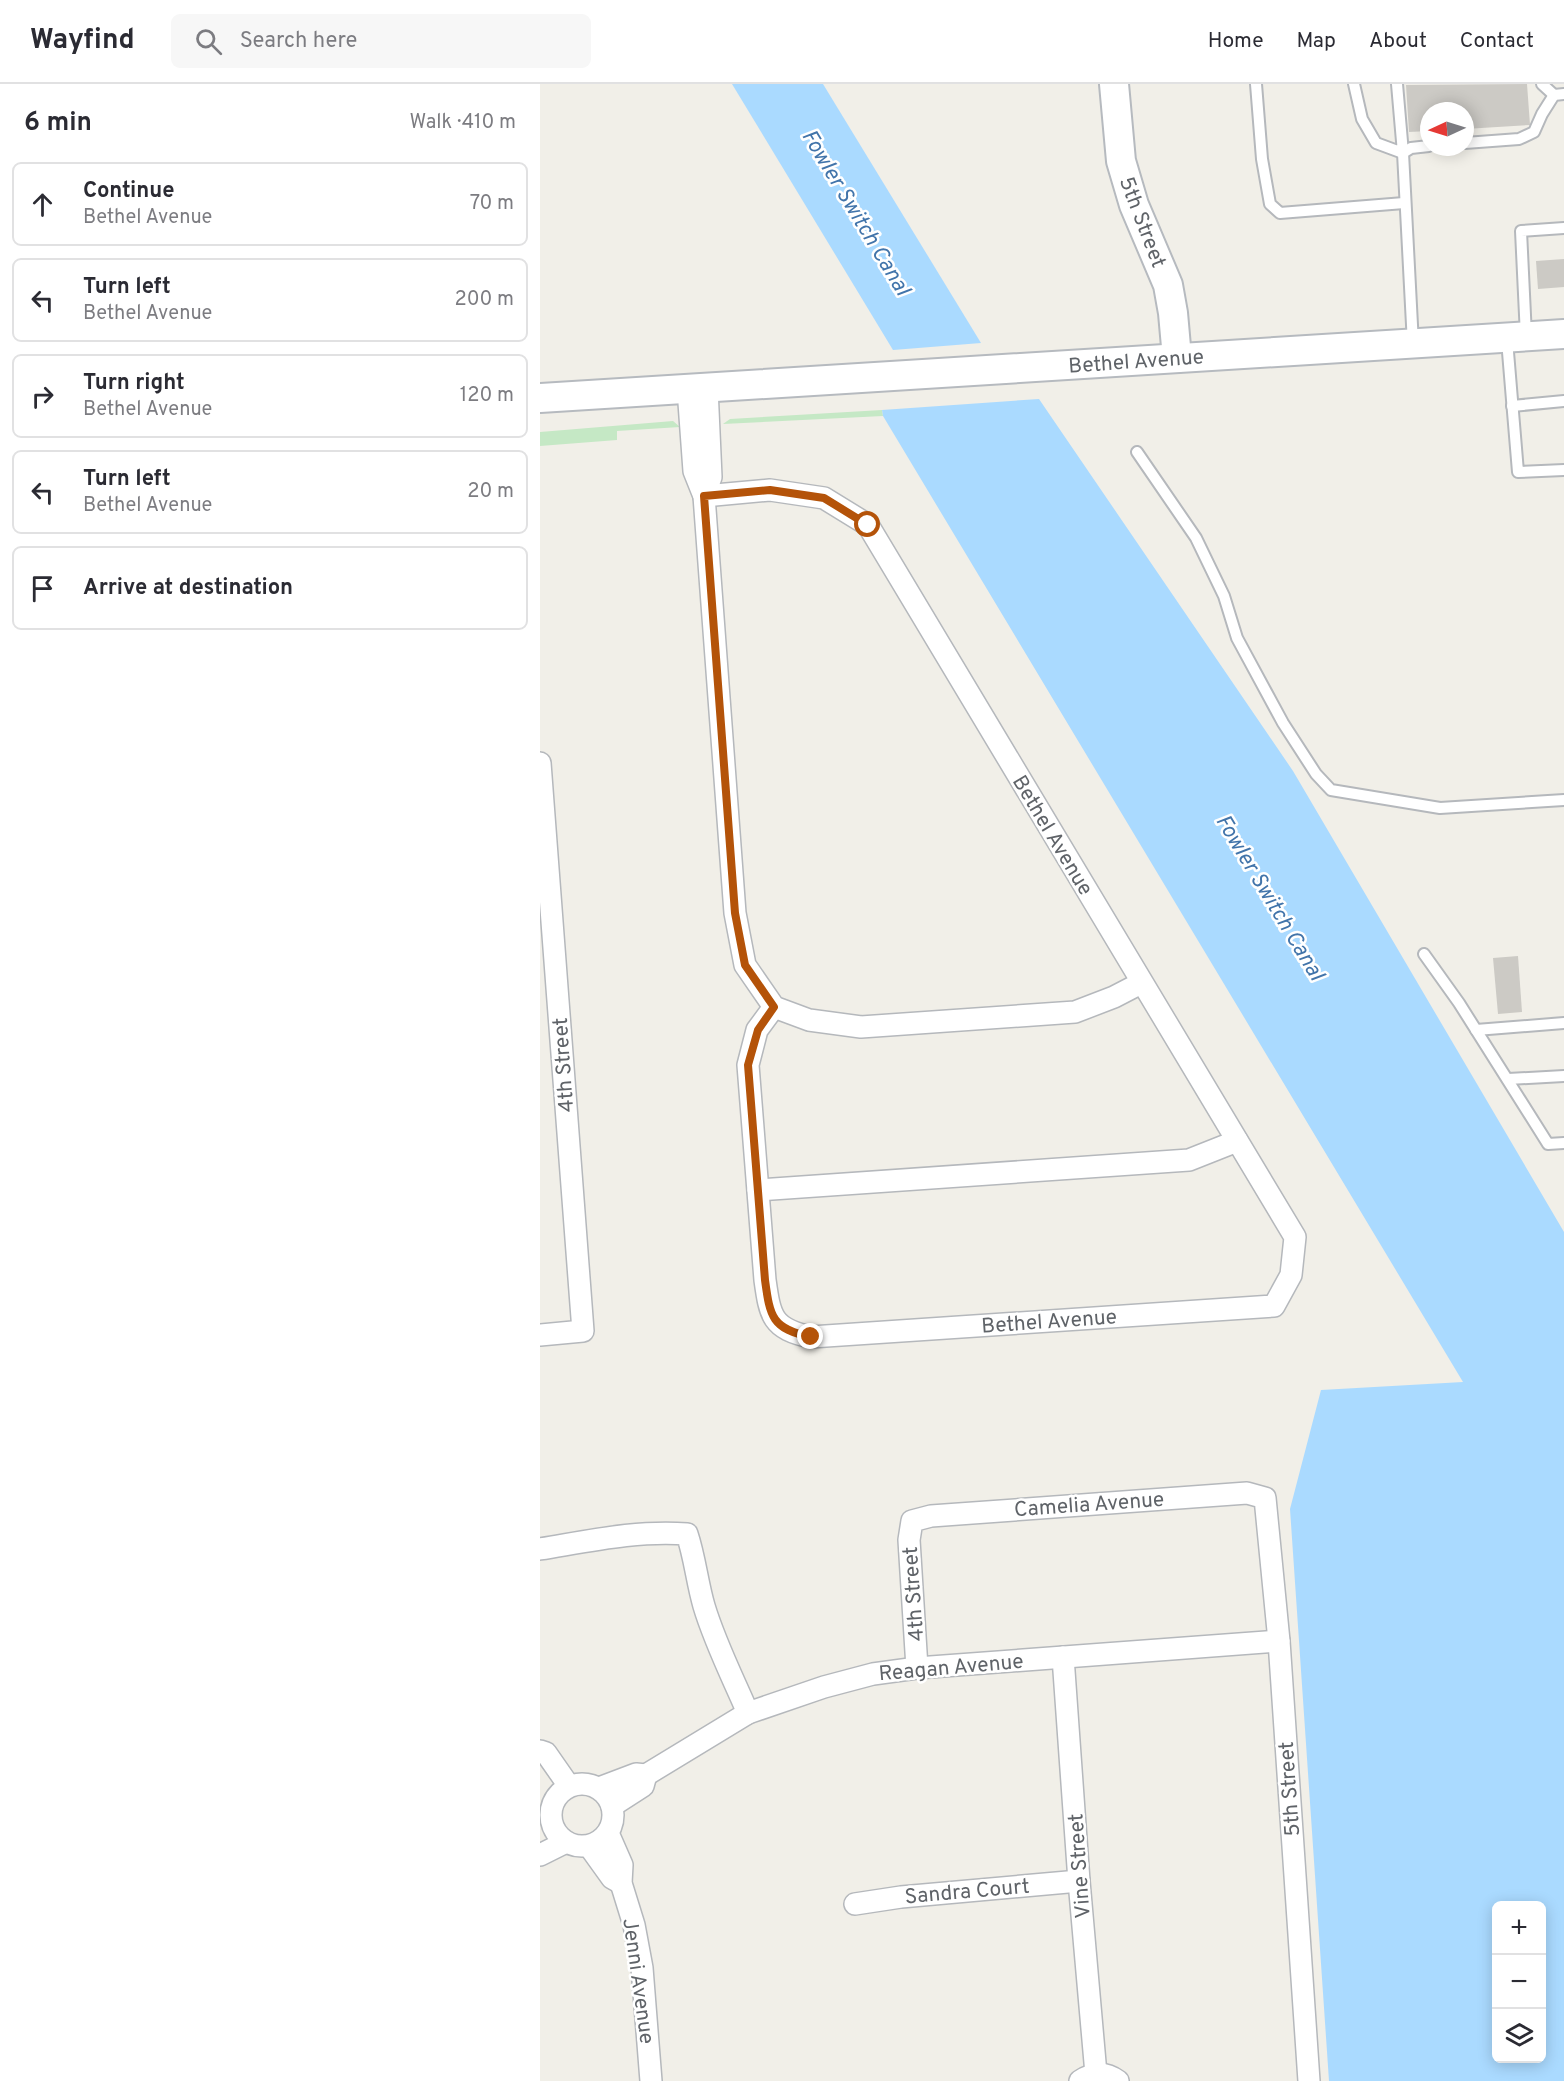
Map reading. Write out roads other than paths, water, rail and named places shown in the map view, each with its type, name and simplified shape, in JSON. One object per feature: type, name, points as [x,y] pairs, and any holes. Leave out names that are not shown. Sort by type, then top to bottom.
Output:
[{"type":"main road","name":"5th Street","points":[[1114,84],[1121,161],[1134,205],[1168,285],[1173,313],[1176,358]]},
{"type":"main road","name":"Bethel Avenue","points":[[540,398],[1564,334]]},
{"type":"street","points":[[698,388],[711,477],[704,496],[735,913],[745,965],[774,1007],[809,1020],[861,1027],[1076,1012],[1141,983]]},
{"type":"street","name":"Bethel Avenue","points":[[704,496],[770,490],[824,498],[868,525],[1295,1237],[1291,1275],[1274,1306],[811,1337],[789,1332],[769,1312],[748,1065],[758,1030],[774,1007]]},
{"type":"street","name":"4th Street","points":[[540,763],[583,1331],[540,1335]]},
{"type":"street","points":[[758,1190],[1189,1160],[1237,1141]]},
{"type":"street","name":"Camelia Avenue","points":[[912,1521],[931,1516],[1247,1493],[1266,1498]]},
{"type":"street","name":"5th Street","points":[[1266,1498],[1279,1641],[1309,2081]]},
{"type":"street","name":"4th Street","points":[[912,1521],[909,1540],[918,1668]]},
{"type":"street","points":[[540,1549],[600,1538],[664,1532],[687,1534],[712,1630],[748,1713]]},
{"type":"street","name":"Reagan Avenue","points":[[598,1788],[636,1774],[645,1775],[748,1713],[824,1687],[873,1674],[918,1668],[1279,1641]]},
{"type":"street","name":"Vine Street","points":[[1064,1657],[1079,1881],[1088,2077]]},
{"type":"street","points":[[540,1751],[546,1753],[562,1792]]},
{"type":"street","points":[[540,1766],[562,1792]]},
{"type":"street","name":"Reagan Avenue","points":[[612,1806],[643,1786],[645,1775]]},
{"type":"street","points":[[584,1784],[598,1788],[608,1796],[612,1806],[612,1824],[602,1840],[589,1846],[574,1846],[546,1829],[551,1812],[562,1792],[584,1784]]},
{"type":"street","name":"Jenni Avenue","points":[[608,1833],[622,1865],[621,1883],[634,1924],[642,1968],[651,2081]]},
{"type":"street","points":[[540,1855],[566,1842]]},
{"type":"street","name":"Jenni Avenue","points":[[589,1846],[612,1878],[621,1883]]},
{"type":"street","name":"Sandra Court","points":[[855,1904],[901,1897],[1079,1881]]},
{"type":"street","points":[[1088,2077],[1104,2074],[1118,2081]]},
{"type":"lane","points":[[1256,84],[1262,159],[1270,204],[1280,213],[1404,203]]},
{"type":"lane","points":[[1354,84],[1362,119],[1376,143],[1403,153]]},
{"type":"lane","points":[[1397,84],[1413,344]]},
{"type":"lane","points":[[1474,142],[1519,139],[1534,132],[1542,114],[1559,95],[1542,84]]},
{"type":"lane","points":[[1403,153],[1411,148],[1420,147]]},
{"type":"lane","points":[[1564,228],[1521,231],[1512,406],[1518,472],[1564,470]]},
{"type":"lane","points":[[1512,406],[1564,401]]},
{"type":"lane","points":[[1137,452],[1196,538],[1224,596],[1237,639],[1283,723],[1316,774],[1331,790],[1440,808],[1564,800]]},
{"type":"lane","points":[[1424,954],[1508,1079],[1548,1144],[1564,1143]]},
{"type":"lane","points":[[1476,1030],[1564,1023]]},
{"type":"lane","points":[[1508,1079],[1564,1076]]},
{"type":"water","name":"Fowler Switch Canal","points":[[732,84],[823,84],[981,343],[893,350]]},
{"type":"water","name":"Fowler Switch Canal","points":[[1039,399],[1293,771],[1564,1232],[1564,2081],[1329,2081],[1290,1509],[1321,1390],[1463,1382],[883,416],[882,410]]}]
